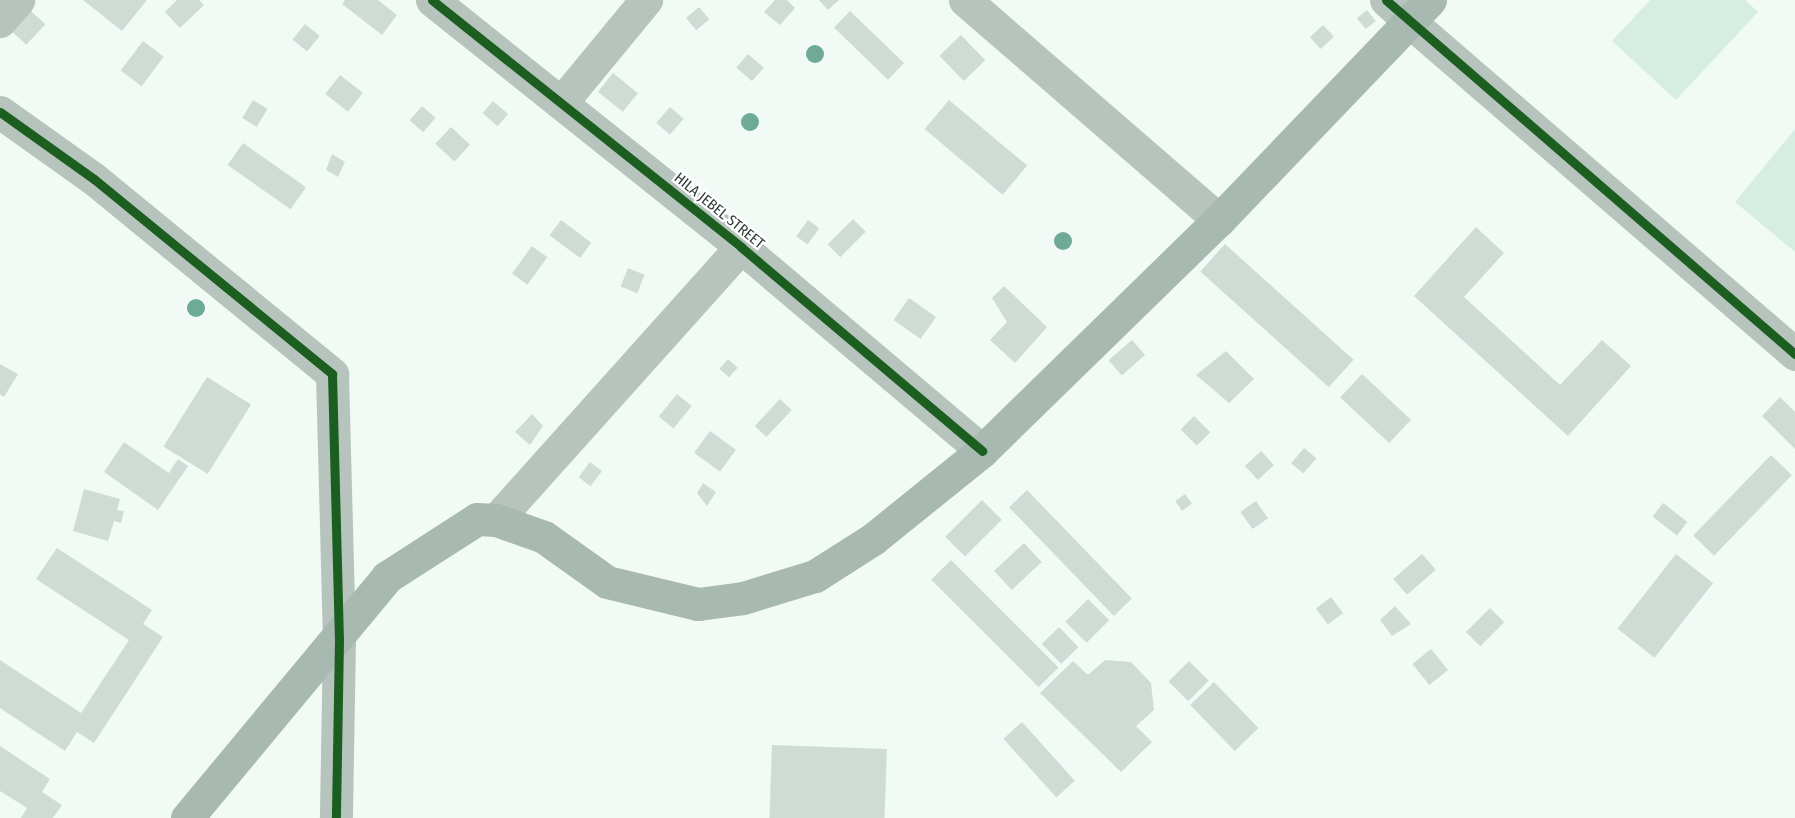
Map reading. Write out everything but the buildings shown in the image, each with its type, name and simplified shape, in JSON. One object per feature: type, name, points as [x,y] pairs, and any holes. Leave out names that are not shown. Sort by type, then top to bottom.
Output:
[{"type":"main road","points":[[187,818],[313,665],[339,640],[387,578],[477,519],[496,520],[544,537],[607,582],[698,604],[743,598],[815,576],[873,539],[982,451],[1219,220],[1408,7]]},
{"type":"street","points":[[0,21],[18,0]]},
{"type":"street","name":"HILA JEBEL STREET","points":[[432,0],[741,247],[982,451]]},
{"type":"street","points":[[561,103],[646,0]]},
{"type":"street","points":[[964,0],[1219,220]]},
{"type":"street","points":[[1408,7],[1795,354]]},
{"type":"street","points":[[0,112],[94,179],[332,374],[339,640],[336,818]]},
{"type":"street","points":[[496,520],[741,247]]},
{"type":"green space","points":[[1650,0],[1745,0],[1758,12],[1676,100],[1612,41]]},
{"type":"green space","points":[[1795,129],[1795,252],[1735,202]]},
{"type":"cycle path","points":[[432,0],[741,247],[982,451]]},
{"type":"cycle path","points":[[1386,0],[1795,354]]},
{"type":"cycle path","points":[[0,112],[94,179],[332,374],[339,640],[336,818]]}]
